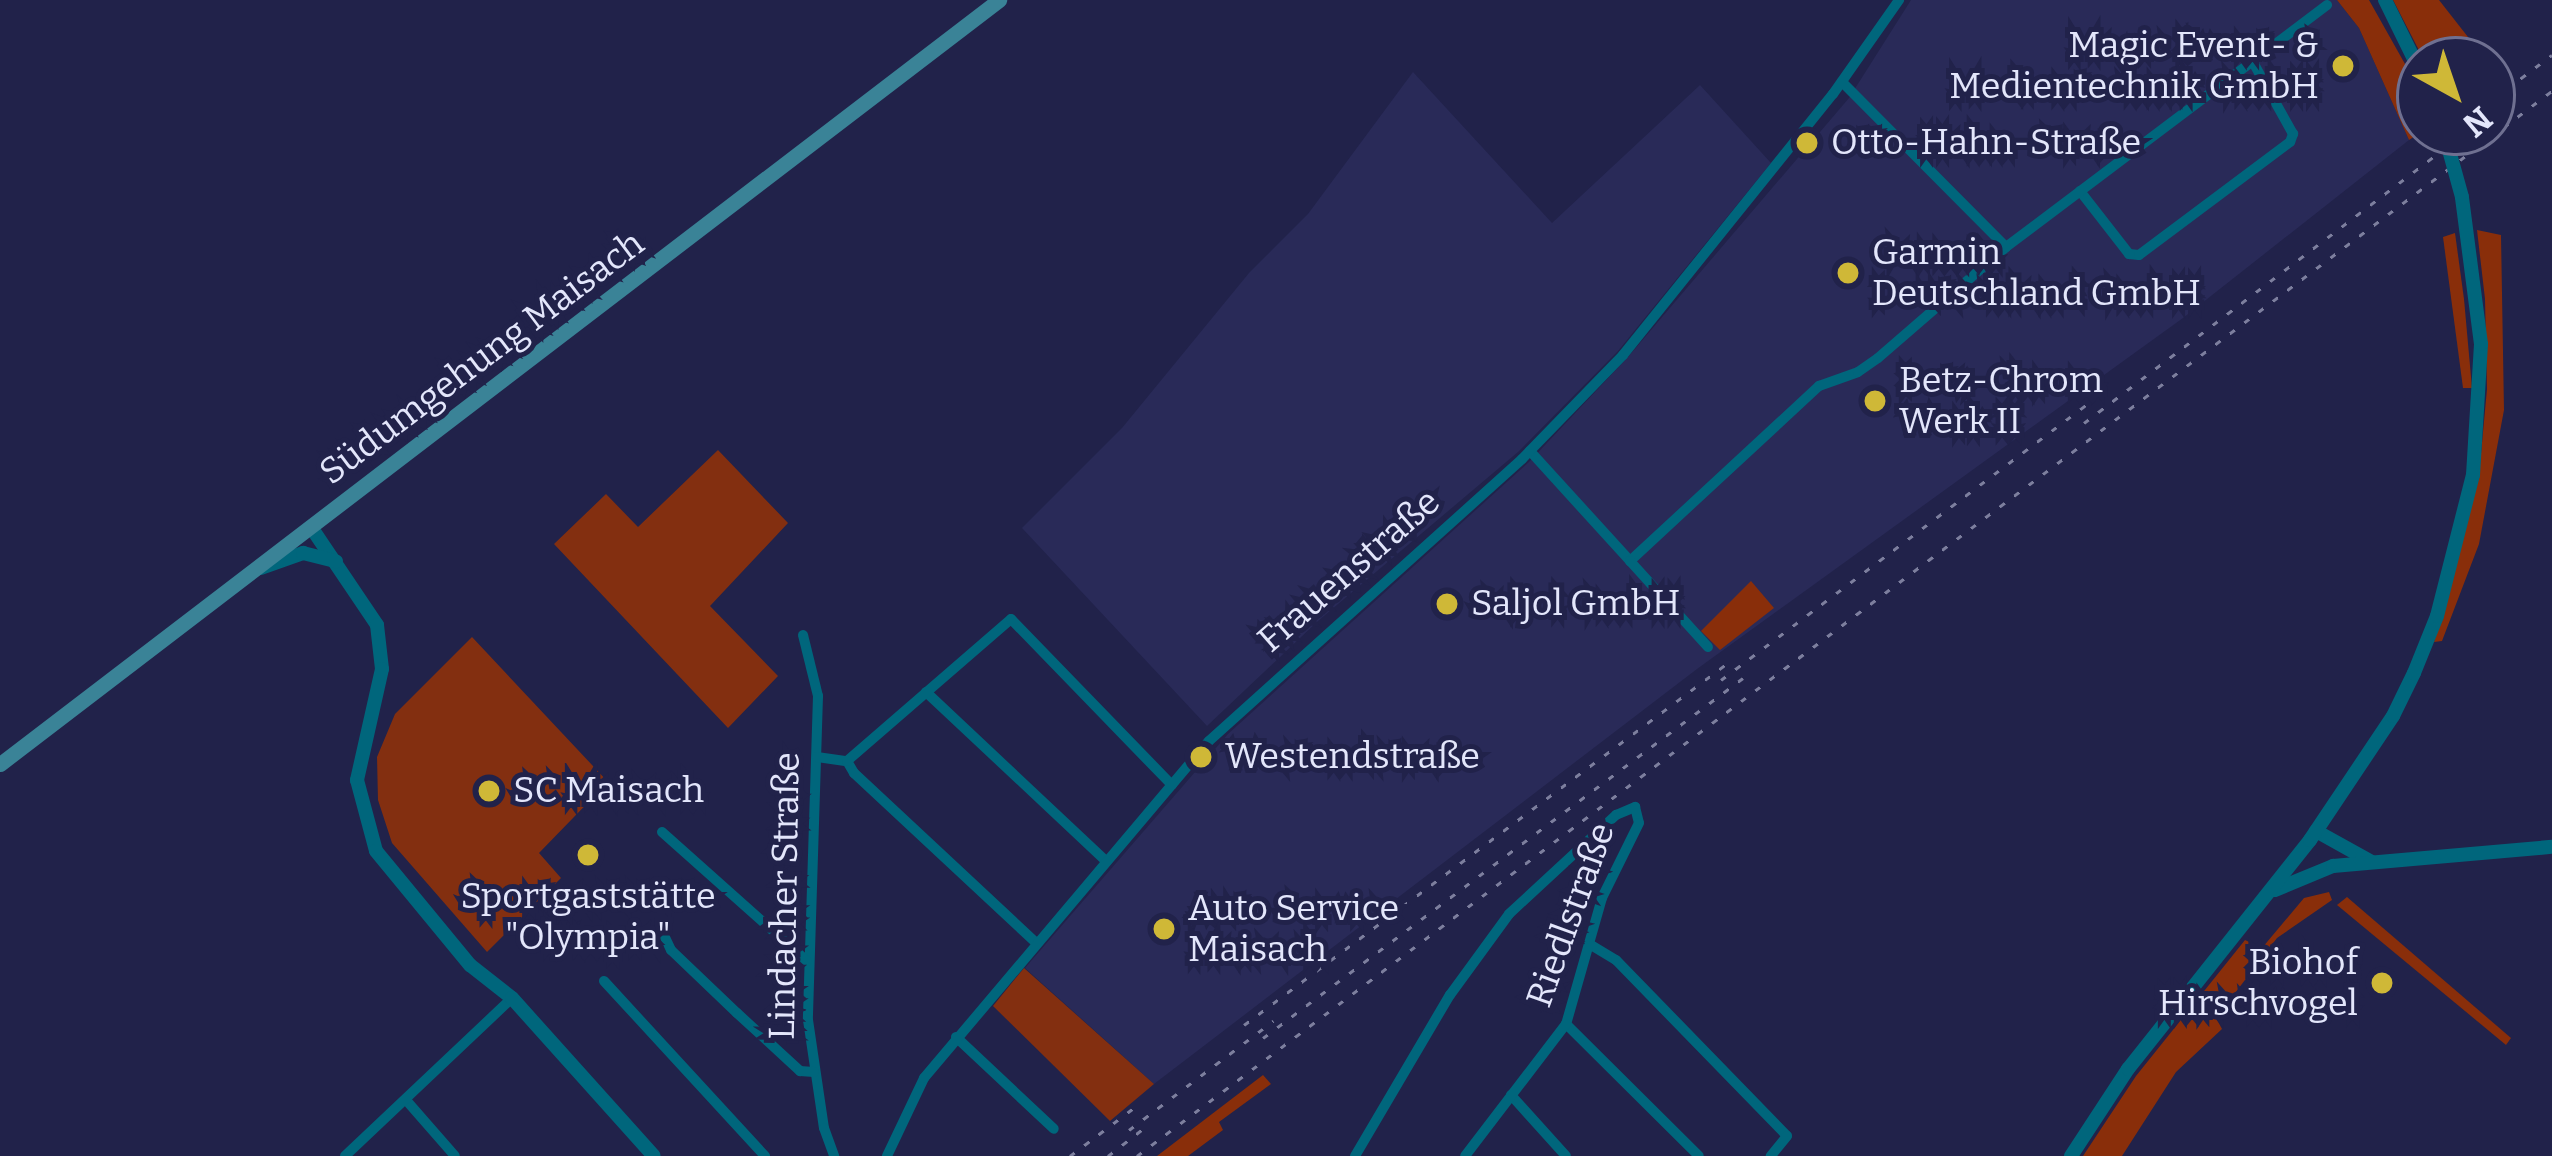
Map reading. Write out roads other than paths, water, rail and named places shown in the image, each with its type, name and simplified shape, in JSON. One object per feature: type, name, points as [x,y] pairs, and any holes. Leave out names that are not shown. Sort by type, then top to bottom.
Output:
[{"type":"main road","name":"Südumgehung Maisach","points":[[0,764],[999,0]]},
{"type":"street","name":"Frauenstraße","points":[[887,1156],[918,1086],[1172,785],[1270,680],[1530,451],[1643,332],[1842,82],[1899,0]]},
{"type":"street","points":[[2384,0],[2402,36]]},
{"type":"street","points":[[1630,561],[1819,386],[1858,372],[1878,358],[2006,247],[2327,5]]},
{"type":"street","points":[[2080,191],[2129,254],[2139,255],[2290,142],[2293,134],[2253,62]]},
{"type":"street","points":[[1842,82],[2006,247]]},
{"type":"street","points":[[2071,1156],[2128,1069],[2313,835],[2393,716],[2414,673],[2460,538],[2473,476],[2481,344],[2462,197],[2451,156]]},
{"type":"street","points":[[1530,451],[1708,647]]},
{"type":"street","points":[[311,527],[377,625],[380,679],[357,780],[365,825],[390,874],[489,983],[512,998],[654,1156]]},
{"type":"street","points":[[249,573],[303,553],[337,561]]},
{"type":"street","points":[[817,757],[848,761],[1011,619],[1172,785]]},
{"type":"street","name":"Lindacher Straße","points":[[803,635],[818,696],[807,962],[814,1072],[834,1156]]},
{"type":"street","points":[[926,692],[1106,862]]},
{"type":"street","points":[[848,761],[854,773],[1035,942]]},
{"type":"street","name":"Riedlstraße","points":[[1355,1156],[1434,1021],[1510,914],[1616,815],[1635,807],[1639,823],[1602,898],[1566,1024],[1465,1156]]},
{"type":"street","points":[[662,832],[807,962]]},
{"type":"street","points":[[2313,835],[2372,862]]},
{"type":"street","points":[[2313,835],[2329,867]]},
{"type":"street","points":[[2266,896],[2329,867],[2552,847]]},
{"type":"street","points":[[663,933],[671,950],[736,1013],[800,1071],[814,1072]]},
{"type":"street","points":[[1591,945],[1616,960],[1787,1136],[1772,1156]]},
{"type":"street","points":[[604,981],[765,1156]]},
{"type":"street","points":[[345,1156],[512,998]]},
{"type":"street","points":[[1566,1024],[1699,1156]]},
{"type":"street","points":[[956,1037],[1054,1129]]},
{"type":"street","points":[[1510,1095],[1566,1156]]},
{"type":"street","points":[[406,1100],[455,1156]]},
{"type":"railway","points":[[2516,82],[2552,55]]},
{"type":"railway","points":[[1137,1156],[2552,91]]},
{"type":"railway","points":[[2084,423],[2434,156]]},
{"type":"railway","points":[[1721,680],[2095,398]]},
{"type":"railway","points":[[1244,1025],[1729,662]]},
{"type":"railway","points":[[1263,1038],[1743,678]]},
{"type":"railway","points":[[1129,1130],[1273,1021]]},
{"type":"railway","points":[[1070,1156],[1139,1104]]},
{"type":"railway","points":[[1108,1156],[1148,1125]]},
{"type":"place","name":"Magic Event- & Medientechnik GmbH","points":[[2343,66]]},
{"type":"place","name":"Otto-Hahn-Straße","points":[[1807,143]]},
{"type":"place","name":"Garmin Deutschland GmbH","points":[[1848,273]]},
{"type":"place","name":"Betz-Chrom Werk II","points":[[1875,401]]},
{"type":"place","name":"Saljol GmbH","points":[[1447,604]]},
{"type":"place","name":"Westendstraße","points":[[1201,757]]},
{"type":"place","name":"SC Maisach","points":[[489,791]]},
{"type":"place","name":"Sportgaststätte \"Olympia\"","points":[[588,855]]},
{"type":"place","name":"Auto Service Maisach","points":[[1164,929]]},
{"type":"place","name":"Biohof Hirschvogel","points":[[2382,983]]}]
